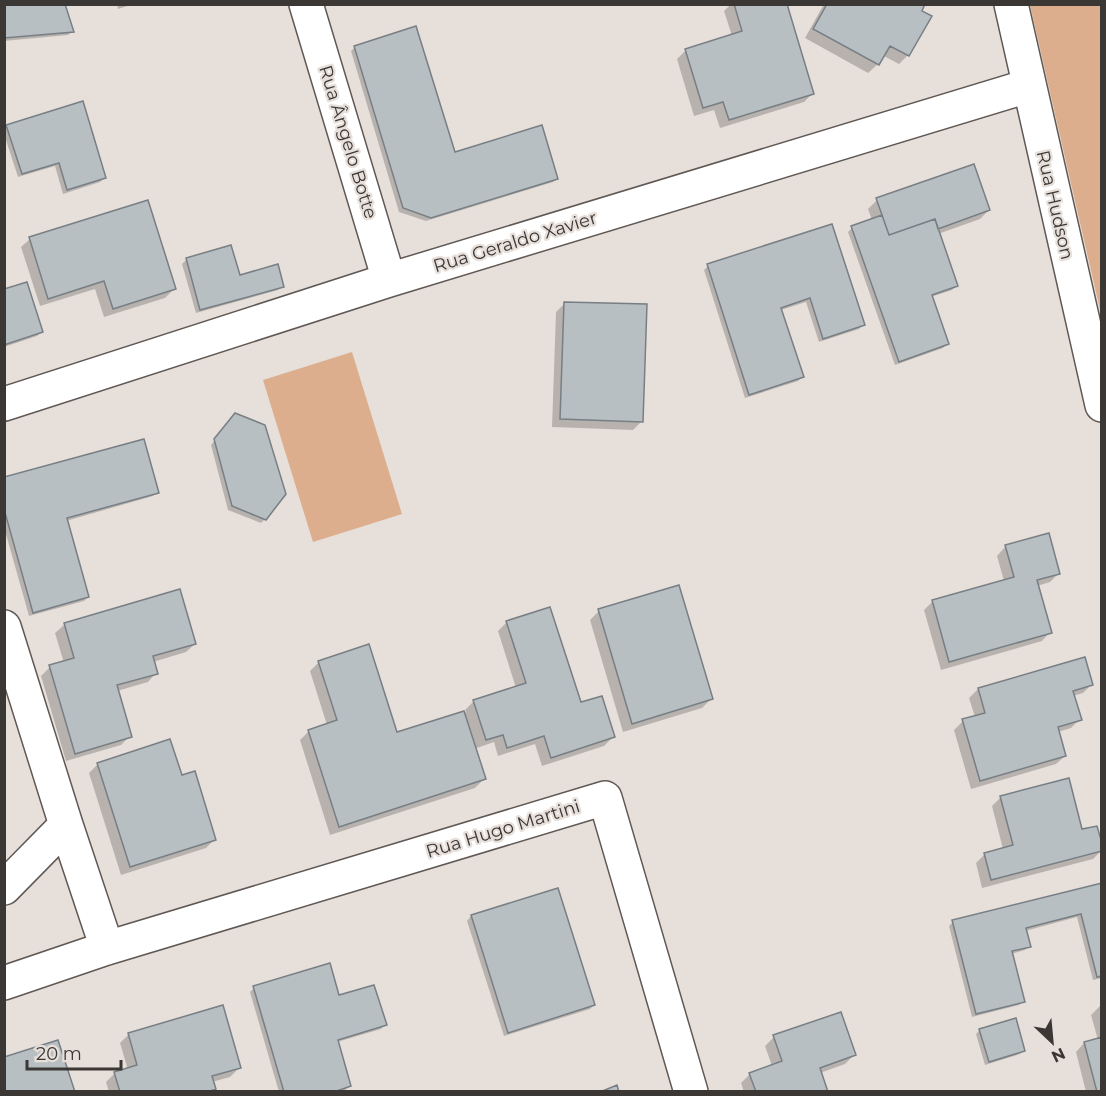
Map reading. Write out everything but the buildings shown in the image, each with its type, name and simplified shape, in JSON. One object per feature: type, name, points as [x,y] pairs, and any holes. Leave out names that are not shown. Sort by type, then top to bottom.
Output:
[{"type":"street","name":"Rua Ângelo Botte","points":[[306,4],[389,280]]},
{"type":"street","name":"Rua Hudson","points":[[1011,4],[1101,405]]},
{"type":"street","name":"Rua Geraldo Xavier","points":[[4,404],[389,280],[1028,86]]},
{"type":"street","points":[[4,627],[107,948]]},
{"type":"street","name":"Rua Hugo Martini","points":[[4,982],[107,948],[605,798],[691,1092]]},
{"type":"street","points":[[4,888],[66,825]]},
{"type":"shaded area","points":[[1030,5],[1101,5],[1101,314]]},
{"type":"shaded area","points":[[352,352],[402,514],[313,542],[263,380]]}]
